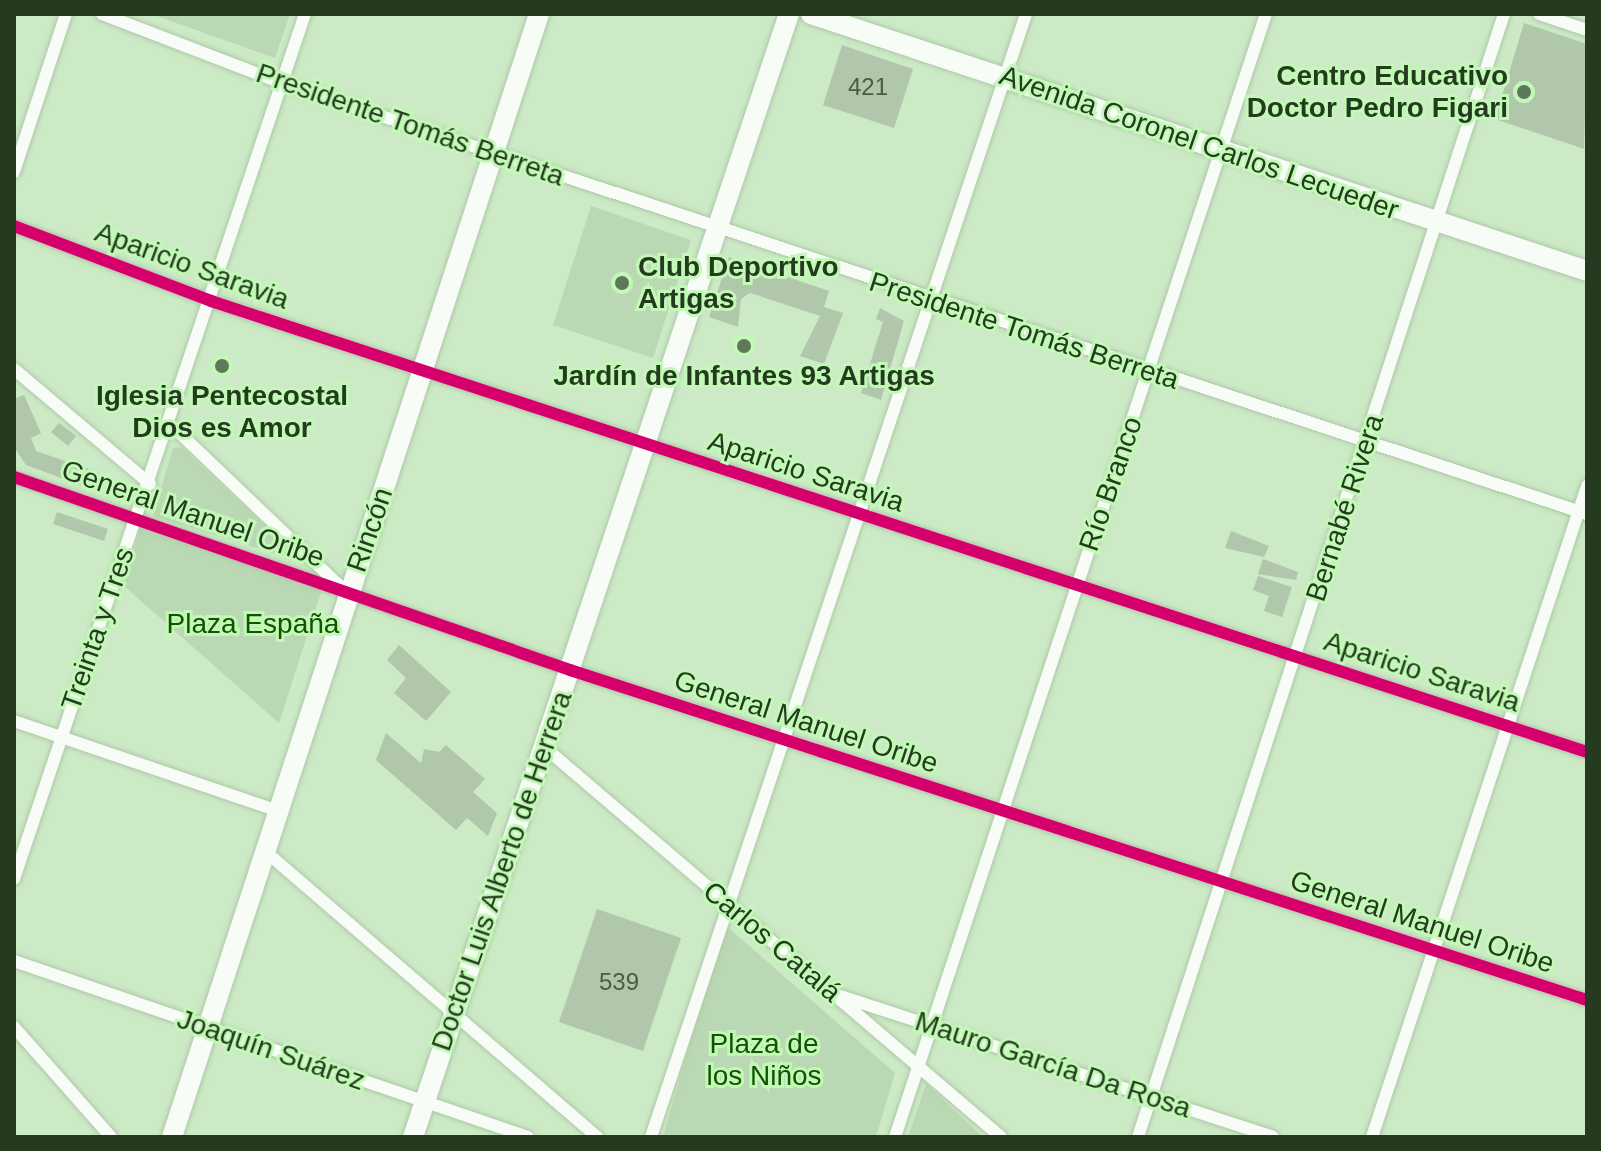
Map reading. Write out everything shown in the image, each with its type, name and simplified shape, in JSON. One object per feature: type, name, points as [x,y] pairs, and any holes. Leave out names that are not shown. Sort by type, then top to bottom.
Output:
[{"type":"main road","name":"Rincón","points":[[172,1137],[348,594],[497,155],[539,14]]},
{"type":"main road","name":"Doctor Luis Alberto de Herrera","points":[[413,1137],[789,14]]},
{"type":"main road","name":"Avenida Coronel Carlos Lecueder","points":[[811,14],[1587,271]]},
{"type":"street","points":[[14,172],[66,14]]},
{"type":"street","name":"Presidente Tomás Berreta","points":[[102,14],[282,83],[931,301],[1368,440],[1583,513]]},
{"type":"street","name":"Treinta y Tres","points":[[14,879],[150,484],[305,14]]},
{"type":"street","points":[[651,1137],[1026,14]]},
{"type":"street","name":"Río Branco","points":[[895,1137],[1148,372],[1218,150],[1266,14]]},
{"type":"street","name":"Bernabé Rivera","points":[[1138,1137],[1439,224],[1504,14]]},
{"type":"street","points":[[1539,14],[1587,30]]},
{"type":"street","name":"Aparicio Saravia","points":[[14,226],[211,301],[858,516],[1078,580],[1587,752]]},
{"type":"street","points":[[14,369],[150,484]]},
{"type":"street","points":[[168,422],[348,594]]},
{"type":"street","name":"General Manuel Oribe","points":[[14,477],[570,670],[1587,1000]]},
{"type":"street","points":[[1372,1137],[1583,513],[1587,486]]},
{"type":"street","points":[[14,721],[278,811]]},
{"type":"street","name":"Carlos Catalá","points":[[543,746],[1001,1137]]},
{"type":"street","points":[[266,852],[597,1137]]},
{"type":"street","name":"Joaquín Suárez","points":[[14,961],[528,1137]]},
{"type":"street","name":"Mauro García Da Rosa","points":[[833,993],[1273,1137]]},
{"type":"street","points":[[14,1027],[111,1137]]},
{"type":"green space","points":[[151,14],[290,14],[275,58]]},
{"type":"green space","name":"Club Deportivo Artigas","points":[[591,206],[691,240],[653,358],[553,325]]},
{"type":"green space","points":[[181,447],[297,556],[296,560],[153,516],[173,448]]},
{"type":"green space","name":"Plaza España","points":[[140,529],[322,589],[279,723],[124,586]]},
{"type":"green space","name":"Plaza de los Niños","points":[[724,924],[895,1073],[876,1137],[663,1137]]},
{"type":"green space","points":[[926,1084],[983,1137],[908,1137]]},
{"type":"building","points":[[1524,23],[1587,44],[1584,149],[1495,119]]},
{"type":"building","points":[[842,45],[913,69],[894,128],[823,105]]},
{"type":"building","points":[[729,257],[829,291],[824,307],[843,313],[824,364],[800,356],[820,316],[750,293],[741,299],[738,327],[709,317]]},
{"type":"building","points":[[880,308],[904,321],[881,400],[861,393],[883,322],[876,319]]},
{"type":"building","points":[[24,395],[41,433],[31,438],[36,451],[100,473],[94,490],[26,465],[14,447],[14,399]]},
{"type":"building","points":[[59,423],[76,436],[68,446],[51,432]]},
{"type":"building","points":[[57,512],[108,529],[104,541],[53,524]]},
{"type":"building","points":[[1231,531],[1269,546],[1264,557],[1225,548]]},
{"type":"building","points":[[1263,559],[1298,572],[1296,580],[1258,574]]},
{"type":"building","points":[[1258,576],[1292,587],[1282,617],[1264,611],[1269,596],[1253,590]]},
{"type":"building","points":[[399,645],[451,692],[426,721],[394,693],[406,678],[387,660]]},
{"type":"building","points":[[386,733],[421,763],[424,749],[439,752],[446,745],[485,779],[473,792],[497,813],[488,836],[467,818],[456,830],[376,760]]},
{"type":"building","points":[[597,909],[681,938],[643,1051],[559,1022]]},
{"type":"cycle path","points":[[14,226],[211,301],[1587,752]]},
{"type":"cycle path","points":[[14,477],[570,670],[1587,1000]]},
{"type":"place","name":"Centro Educativo Doctor Pedro Figari","points":[[1524,92]]},
{"type":"place","name":"Club Deportivo Artigas","points":[[622,283]]},
{"type":"place","name":"Jardín de Infantes 93 Artigas","points":[[744,346]]},
{"type":"place","name":"Iglesia Pentecostal Dios es Amor","points":[[222,366]]}]
